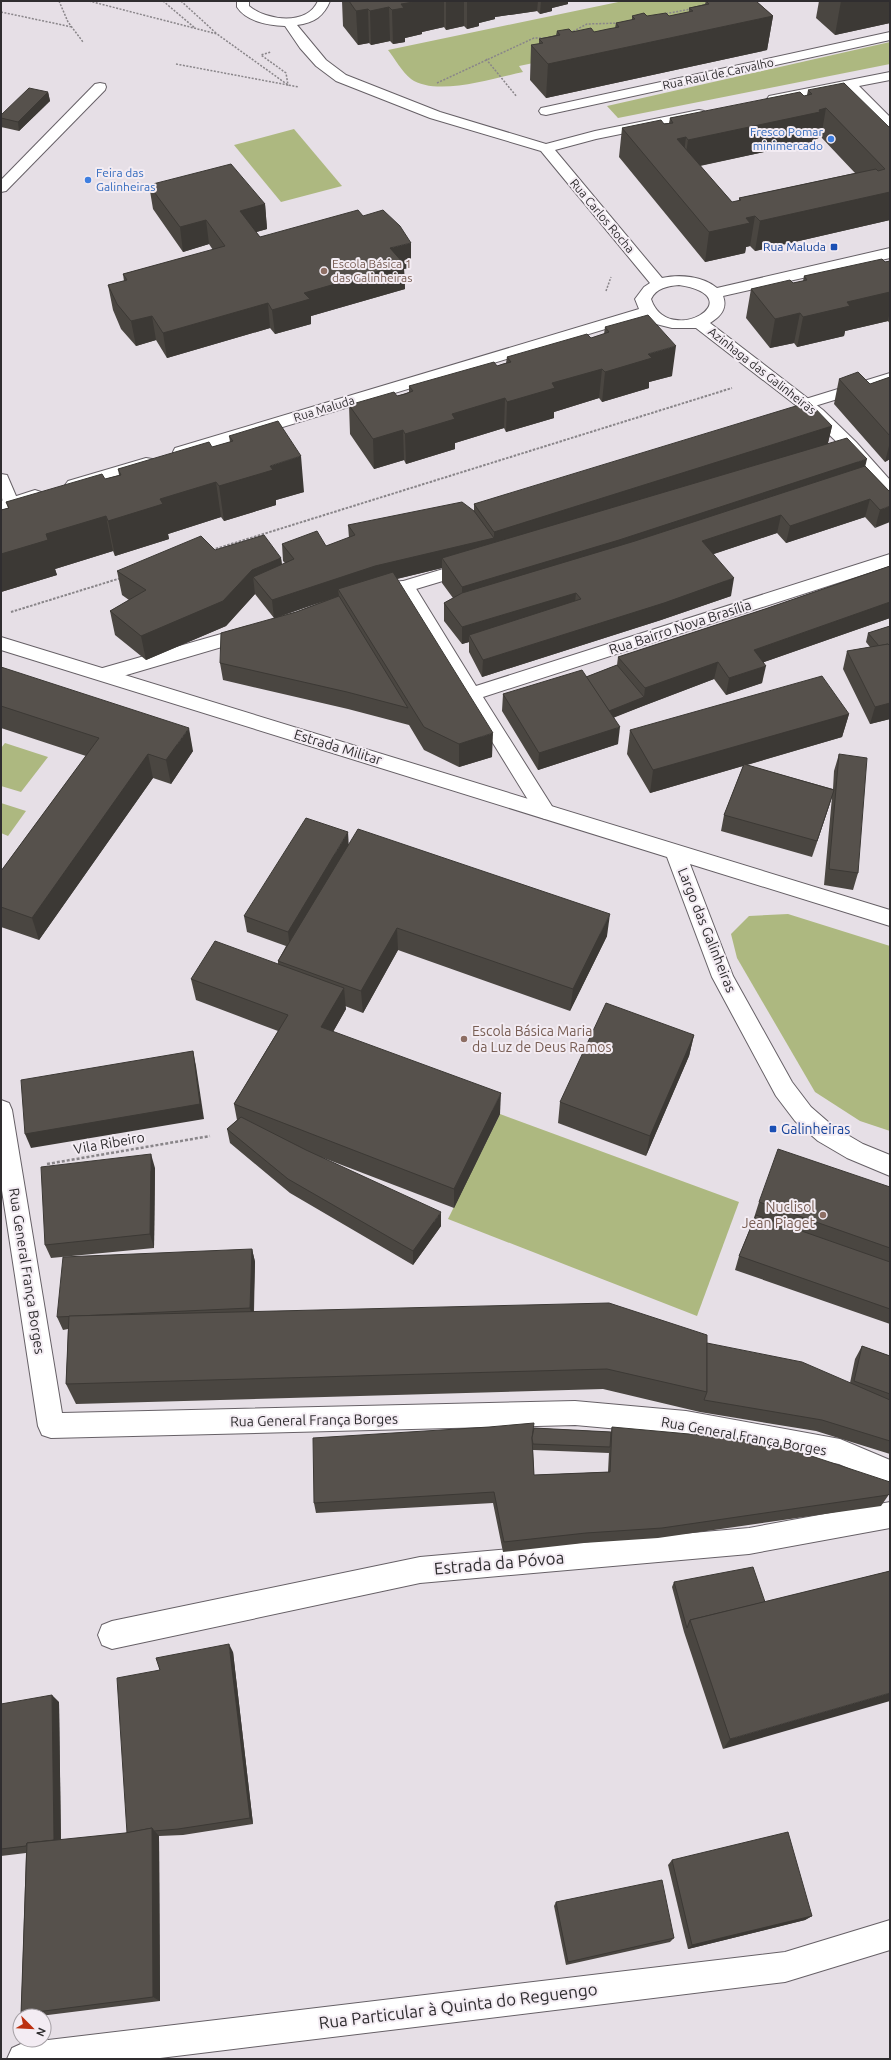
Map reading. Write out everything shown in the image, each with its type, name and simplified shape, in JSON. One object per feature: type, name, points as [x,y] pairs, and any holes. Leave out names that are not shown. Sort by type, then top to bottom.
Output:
[{"type":"street","points":[[230,1],[243,4],[255,17],[271,21],[289,22],[313,15],[328,3]]},
{"type":"street","points":[[289,22],[304,45],[321,63],[341,78],[435,115],[546,148],[595,135],[710,112]]},
{"type":"street","name":"Rua Raul de Carvalho","points":[[546,111],[890,36]]},
{"type":"street","points":[[764,101],[890,76]]},
{"type":"street","points":[[849,84],[890,125]]},
{"type":"street","name":"Rua Carlos Rocha","points":[[546,148],[658,283]]},
{"type":"street","points":[[713,294],[890,253]]},
{"type":"street","points":[[673,281],[689,281],[699,284],[713,294],[717,301],[717,308],[712,315],[699,322],[679,324],[666,322],[655,317],[647,311],[643,299],[650,287],[658,283],[673,281]]},
{"type":"street","name":"Rua Maluda","points":[[6,505],[647,311]]},
{"type":"street","name":"Azinhaga das Galinheiras","points":[[699,322],[805,404],[835,430],[890,491]]},
{"type":"street","name":"Rua Bairro Nova Brasília","points":[[471,694],[890,560]]},
{"type":"street","points":[[361,600],[482,564]]},
{"type":"street","points":[[406,586],[471,694],[545,811]]},
{"type":"street","points":[[106,674],[263,628]]},
{"type":"street","name":"Estrada Militar","points":[[1,643],[106,674],[675,851]]},
{"type":"street","name":"Largo das Galinheiras","points":[[675,851],[890,918]]},
{"type":"street","name":"Largo das Galinheiras","points":[[675,851],[723,977],[784,1089],[803,1114],[826,1134],[855,1151],[890,1166]]},
{"type":"street","name":"Rua General França Borges","points":[[1,1110],[51,1426],[575,1413],[686,1423],[840,1452],[890,1473]]},
{"type":"street","name":"Estrada da Póvoa","points":[[112,1635],[420,1570],[748,1541],[890,1515]]},
{"type":"street","name":"Rua Particular à Quinta do Reguengo","points":[[23,2059],[785,1967],[890,1935]]},
{"type":"lane","points":[[1,188],[100,87]]},
{"type":"lane","points":[[805,404],[890,378]]},
{"type":"lane","points":[[1,479],[6,505]]},
{"type":"path","points":[[59,1],[72,27],[83,42]]},
{"type":"path","points":[[88,1],[218,34]]},
{"type":"path","points":[[163,1],[196,28]]},
{"type":"path","points":[[181,1],[218,34],[288,85]]},
{"type":"path","points":[[657,15],[663,13],[685,12],[697,7]]},
{"type":"path","points":[[1,12],[72,27]]},
{"type":"path","points":[[568,34],[587,24],[623,22]]},
{"type":"path","points":[[433,84],[534,38],[555,38]]},
{"type":"path","points":[[486,59],[521,102]]},
{"type":"path","points":[[176,64],[303,88]]},
{"type":"path","points":[[211,551],[674,408],[768,376]]},
{"type":"path","points":[[8,612],[128,576]]},
{"type":"path","name":"Vila Ribeiro","points":[[11,1170],[210,1136]]},
{"type":"green space","points":[[623,1],[713,1],[735,21],[519,66],[523,72],[482,82],[450,86],[422,84],[411,79],[388,50]]},
{"type":"green space","points":[[890,42],[890,64],[618,118],[607,106]]},
{"type":"green space","points":[[294,129],[342,186],[281,202],[234,145]]},
{"type":"green space","points":[[5,743],[48,757],[21,792],[1,786],[1,748]]},
{"type":"green space","points":[[1,803],[26,811],[8,836],[1,833]]},
{"type":"green space","points":[[788,914],[890,946],[890,1131],[860,1121],[815,1092],[737,958],[731,934],[749,916]]},
{"type":"green space","points":[[500,1114],[739,1202],[697,1316],[448,1219]]},
{"type":"building","points":[[349,1],[419,1],[401,4],[404,8],[392,10],[389,7],[370,11],[368,9],[356,11]]},
{"type":"building","points":[[706,1],[756,1],[773,16],[548,64],[531,45],[543,43],[539,39],[560,35],[557,31],[569,29],[572,32],[591,28],[594,32],[619,27],[616,23],[635,19],[632,16],[644,13],[647,16],[666,13],[669,16],[693,11],[689,8],[709,4]]},
{"type":"building","points":[[844,83],[890,128],[890,192],[760,221],[755,216],[746,218],[750,223],[709,232],[622,128],[661,120],[664,124],[673,123],[670,118],[800,92],[804,96],[812,94],[808,90]],"holes":[[[826,108],[885,169],[878,171],[876,169],[739,198],[741,200],[732,202],[677,139],[686,137],[688,140],[820,112],[819,110]]]},
{"type":"building","points":[[29,88],[48,92],[18,122],[1,118],[1,115]]},
{"type":"building","points":[[231,164],[265,204],[240,211],[260,237],[358,210],[363,216],[383,210],[400,226],[411,243],[390,248],[404,264],[304,293],[310,299],[272,310],[268,303],[163,333],[152,316],[131,321],[117,304],[108,285],[127,280],[123,274],[225,246],[206,220],[180,227],[149,185]]},
{"type":"building","points":[[882,259],[885,262],[890,261],[890,292],[847,302],[850,306],[803,317],[800,313],[775,319],[751,289],[790,280],[793,283],[807,280],[804,276]]},
{"type":"building","points":[[648,315],[676,346],[648,354],[652,358],[605,372],[602,369],[552,383],[555,388],[507,402],[505,398],[452,414],[455,419],[405,434],[403,430],[373,439],[349,405],[394,392],[397,396],[405,394],[413,391],[409,386],[494,362],[497,366],[511,362],[507,357],[587,334],[591,338],[609,332],[605,327]]},
{"type":"building","points":[[858,372],[870,384],[890,377],[890,436],[839,379]]},
{"type":"building","points":[[809,402],[832,426],[494,532],[474,504]]},
{"type":"building","points":[[278,421],[301,456],[270,466],[273,470],[219,486],[216,482],[160,499],[163,504],[108,521],[106,516],[46,534],[48,540],[1,554],[1,510],[9,508],[6,502],[102,474],[105,479],[121,475],[118,469],[209,442],[212,447],[233,441],[229,436]]},
{"type":"building","points":[[847,438],[867,459],[619,540],[462,587],[442,558]]},
{"type":"building","points":[[865,466],[890,492],[890,506],[880,510],[870,499],[790,526],[781,515],[702,541],[734,578],[664,603],[483,660],[469,635],[581,599],[576,593],[462,627],[444,603],[462,593],[635,541]]},
{"type":"building","points":[[462,502],[474,511],[494,538],[375,566],[272,600],[253,577],[294,559],[282,544],[317,531],[326,546],[355,535],[348,525]]},
{"type":"building","points":[[264,535],[281,558],[252,570],[223,601],[141,636],[110,611],[146,590],[117,571],[201,536],[215,550]]},
{"type":"building","points":[[890,566],[890,602],[754,650],[766,666],[729,678],[718,662],[645,688],[618,657],[765,609]]},
{"type":"building","points":[[393,572],[493,733],[459,744],[424,727],[338,589]]},
{"type":"building","points":[[339,596],[408,708],[347,692],[220,663],[221,633],[296,612]]},
{"type":"building","points":[[890,626],[890,646],[888,644],[879,646],[868,633]]},
{"type":"building","points":[[888,644],[890,646],[890,703],[875,707],[847,651]]},
{"type":"building","points":[[617,665],[644,697],[609,711],[586,677]]},
{"type":"building","points":[[1,667],[189,728],[166,760],[148,754],[32,918],[1,907],[1,871],[99,738],[1,706]]},
{"type":"building","points":[[582,670],[620,727],[539,753],[503,694]]},
{"type":"building","points":[[822,676],[849,714],[653,770],[630,730]]},
{"type":"building","points":[[839,754],[867,758],[858,873],[829,869]]},
{"type":"building","points":[[744,764],[834,790],[817,841],[724,815]]},
{"type":"building","points":[[306,818],[348,832],[288,932],[244,916]]},
{"type":"building","points":[[358,829],[610,914],[573,989],[397,928],[361,991],[278,961]]},
{"type":"building","points":[[215,941],[344,988],[321,1027],[501,1093],[454,1189],[234,1104],[288,1015],[191,979]]},
{"type":"building","points":[[606,1003],[694,1035],[650,1136],[560,1102]]},
{"type":"building","points":[[193,1051],[200,1104],[25,1134],[21,1080]]},
{"type":"building","points":[[241,1117],[306,1150],[441,1212],[413,1251],[288,1179],[227,1129]]},
{"type":"building","name":"Nuclisol Jean Piaget","points":[[778,1149],[890,1187],[890,1248],[759,1202]]},
{"type":"building","points":[[151,1154],[150,1234],[45,1245],[41,1167]]},
{"type":"building","points":[[756,1215],[890,1262],[890,1309],[739,1256]]},
{"type":"building","points":[[252,1249],[250,1308],[57,1317],[63,1257]]},
{"type":"building","points":[[609,1303],[707,1335],[707,1392],[607,1369],[66,1384],[69,1316]]},
{"type":"building","points":[[707,1343],[802,1362],[890,1400],[890,1441],[822,1420],[704,1400],[707,1392]]},
{"type":"building","points":[[862,1346],[890,1356],[890,1394],[854,1381]]},
{"type":"building","points":[[534,1423],[532,1438],[534,1475],[610,1472],[612,1427],[766,1441],[890,1482],[890,1493],[888,1495],[662,1528],[586,1533],[504,1542],[494,1492],[314,1503],[313,1438]]},
{"type":"building","points":[[534,1428],[611,1432],[610,1447],[533,1444],[532,1438]]},
{"type":"building","points":[[753,1567],[765,1602],[690,1620],[687,1628],[674,1582]]},
{"type":"building","points":[[890,1571],[890,1693],[730,1739],[690,1620]]},
{"type":"building","points":[[229,1644],[250,1818],[178,1829],[154,1831],[152,1828],[127,1833],[117,1678],[160,1670],[156,1658]]},
{"type":"building","points":[[52,1695],[54,1840],[27,1843],[26,1846],[1,1849],[1,1704]]},
{"type":"building","points":[[152,1828],[153,1997],[52,2010],[52,2008],[21,2008],[27,1843],[125,1833]]},
{"type":"building","points":[[788,1832],[812,1916],[692,1945],[672,1860]]},
{"type":"building","points":[[662,1880],[674,1938],[568,1962],[556,1902]]},
{"type":"place","name":"Fresco Pomar minimercado","points":[[831,139]]},
{"type":"place","name":"Feira das Galinheiras","points":[[88,180]]},
{"type":"place","name":"Rua Maluda","points":[[834,247]]},
{"type":"place","name":"Escola Básica 1 das Galinheiras","points":[[324,271]]},
{"type":"place","name":"Escola Básica Maria da Luz de Deus Ramos","points":[[464,1039]]},
{"type":"place","name":"Galinheiras","points":[[773,1129]]},
{"type":"place","name":"Nuclisol Jean Piaget","points":[[823,1215]]}]
